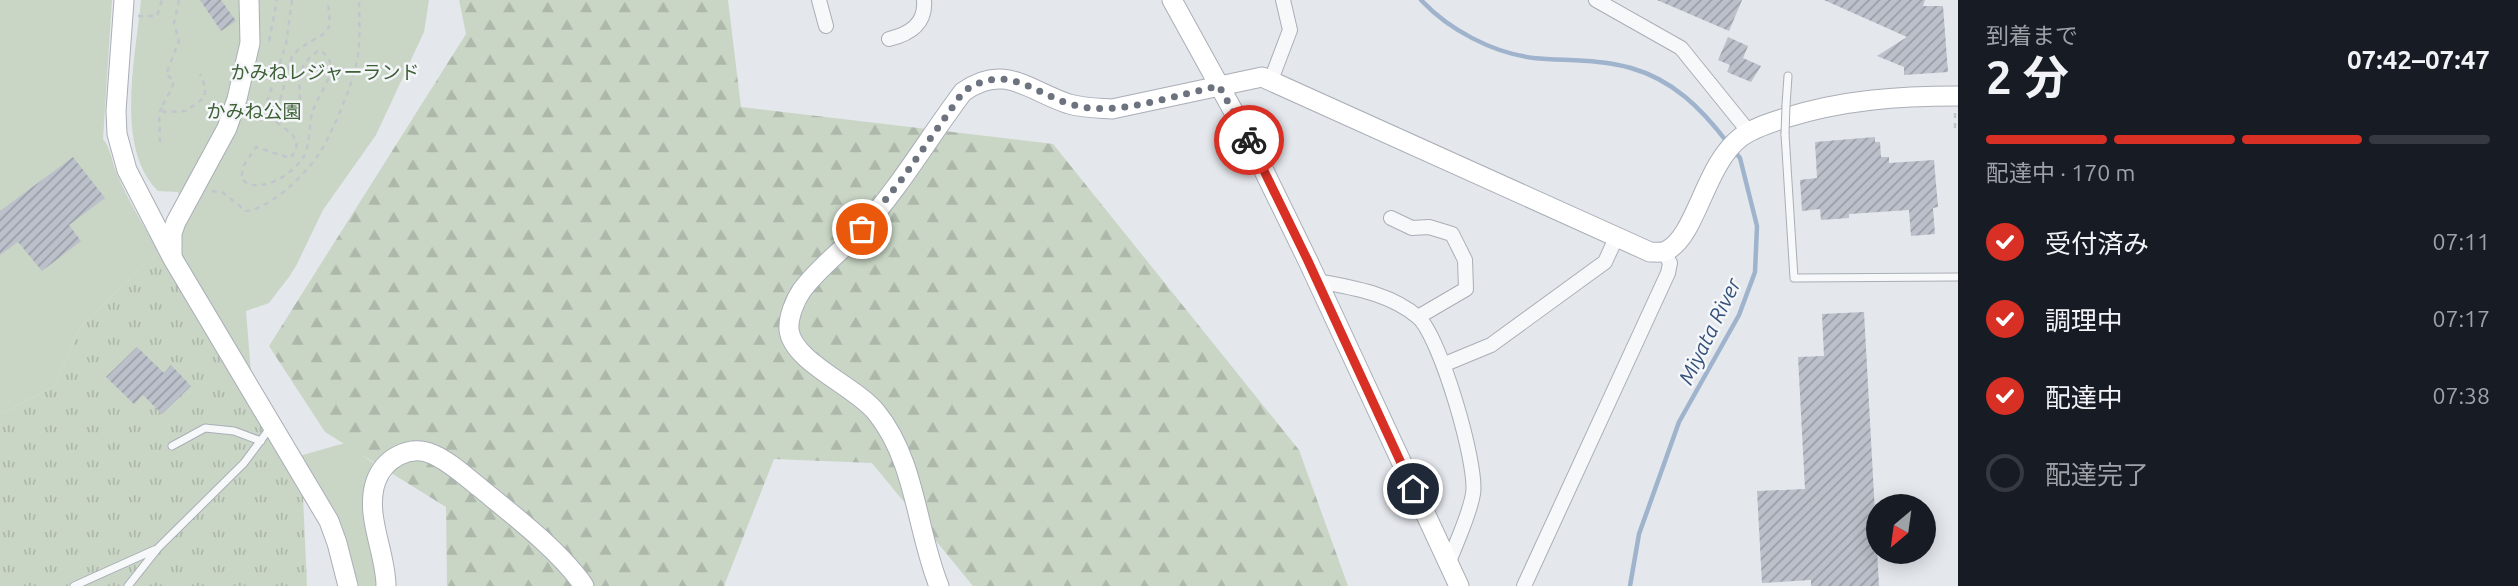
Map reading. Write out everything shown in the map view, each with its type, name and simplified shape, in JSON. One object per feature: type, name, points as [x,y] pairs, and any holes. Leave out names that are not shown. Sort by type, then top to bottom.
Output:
[{"type":"street","points":[[173,260],[170,245],[172,233],[227,128],[237,99],[250,43],[249,0]]},
{"type":"street","points":[[819,0],[826,26]]},
{"type":"street","points":[[889,39],[914,30],[922,17],[924,0]]},
{"type":"street","points":[[1172,0],[1247,136],[1318,281],[1459,586]]},
{"type":"street","points":[[1271,80],[1290,30],[1283,0]]},
{"type":"street","points":[[1596,0],[1681,48],[1745,135]]},
{"type":"street","points":[[124,8],[116,111],[117,134],[127,170],[267,434],[329,521],[338,543],[348,586]]},
{"type":"street","points":[[939,586],[901,452],[888,428],[875,410],[859,396],[798,351],[789,331],[791,312],[802,291],[862,229],[902,179],[963,92],[977,82],[1002,78],[1070,104],[1089,108],[1112,108],[1262,77],[1650,252],[1664,252],[1679,241],[1723,155],[1745,135],[1771,122],[1839,103],[1876,98],[1957,104]]},
{"type":"street","points":[[139,195],[160,208],[172,209],[186,202]]},
{"type":"street","points":[[1391,218],[1412,228],[1429,227],[1452,234],[1465,260],[1466,289],[1418,317]]},
{"type":"street","points":[[1445,364],[1491,345],[1605,262],[1616,238]]},
{"type":"street","points":[[1524,586],[1668,273],[1670,263],[1664,252]]},
{"type":"street","points":[[1318,281],[1376,293],[1418,317],[1429,330],[1445,364],[1474,469],[1473,494],[1448,565]]},
{"type":"street","points":[[386,586],[372,501],[382,469],[396,456],[410,452],[430,453],[463,474],[529,529],[584,586]]},
{"type":"lane","points":[[1788,76],[1785,134],[1794,278],[1958,277]]},
{"type":"lane","points":[[172,446],[205,428],[267,434]]},
{"type":"lane","points":[[128,586],[158,548],[244,463],[267,434]]},
{"type":"lane","points":[[74,586],[158,548]]},
{"type":"path","points":[[124,8],[157,16],[162,0]]},
{"type":"path","points":[[160,142],[159,114],[172,90],[173,81],[166,74],[176,53],[178,41],[174,23],[179,0]]},
{"type":"path","points":[[292,0],[286,44],[265,105],[268,116],[292,133],[298,142],[296,151],[290,158],[257,147],[244,165],[241,177],[246,183],[257,187],[291,170],[305,156],[312,113],[331,69],[329,58],[320,50],[309,56],[301,69],[301,114],[295,119],[285,118],[277,112],[292,56],[325,33],[330,25],[328,0]]},
{"type":"path","points":[[211,190],[222,192],[246,211],[256,210],[288,187],[308,168],[325,143],[357,65],[359,0]]},
{"type":"path","points":[[162,106],[164,112],[186,111],[205,97],[205,86],[200,74]]},
{"type":"path","points":[[1957,104],[1955,128],[1958,128]]},
{"type":"green space","points":[[0,0],[112,0],[103,139],[126,194],[159,251],[80,327],[55,385],[0,415]]},
{"type":"green space","name":"かみね公園","points":[[141,0],[429,0],[424,32],[376,135],[323,210],[289,277],[269,303],[246,311],[251,373],[179,253],[185,220],[178,192],[158,191],[144,173],[136,151],[131,100]]},
{"type":"green space","points":[[459,0],[728,0],[741,107],[1053,144],[1299,450],[1348,586],[973,586],[872,463],[774,459],[724,586],[447,586],[446,507],[325,432],[269,346],[466,34]]},
{"type":"green space","points":[[159,251],[303,496],[307,586],[0,586],[0,415],[55,385],[80,327]]},
{"type":"green space","points":[[345,443],[382,469],[376,482],[386,586],[348,586],[292,458]]},
{"type":"building","points":[[200,0],[221,0],[236,21],[221,31]]},
{"type":"building","points":[[1657,0],[1742,0],[1729,31]]},
{"type":"building","points":[[1824,0],[1925,0],[1923,6],[1943,6],[1948,72],[1904,75],[1904,67],[1877,56],[1907,37]]},
{"type":"building","points":[[1728,37],[1748,46],[1743,58],[1761,66],[1751,82],[1727,72],[1730,65],[1718,60]]},
{"type":"building","points":[[1875,137],[1875,142],[1880,142],[1881,157],[1889,157],[1889,163],[1934,160],[1938,207],[1933,208],[1935,234],[1911,236],[1909,210],[1849,214],[1849,218],[1821,220],[1820,209],[1802,211],[1800,180],[1817,178],[1815,142]]},
{"type":"building","points":[[73,157],[105,198],[69,225],[81,241],[42,271],[18,242],[0,255],[0,211]]},
{"type":"building","points":[[1864,312],[1874,494],[1866,494],[1866,564],[1878,564],[1879,586],[1811,586],[1811,580],[1762,583],[1757,491],[1805,489],[1798,357],[1824,356],[1822,314]]},
{"type":"building","points":[[137,347],[164,373],[171,365],[191,386],[162,414],[143,395],[134,404],[106,377]]},
{"type":"waterway","name":"Miyata River","points":[[1421,0],[1458,30],[1503,51],[1534,58],[1607,63],[1646,73],[1685,97],[1727,142]]},
{"type":"waterway","name":"Miyata River","points":[[1630,586],[1639,534],[1679,422],[1739,315],[1755,272],[1757,226],[1740,158],[1734,151]]},
{"type":"way so far","points":[[862,229],[902,179],[963,92],[977,82],[988,79],[1002,78],[1020,83],[1070,104],[1089,108],[1112,108],[1219,86],[1249,140]]},
{"type":"route","points":[[1249,140],[1413,489]]},
{"type":"park label","name":"かみねレジャーランド","points":[[325,72]]}]
